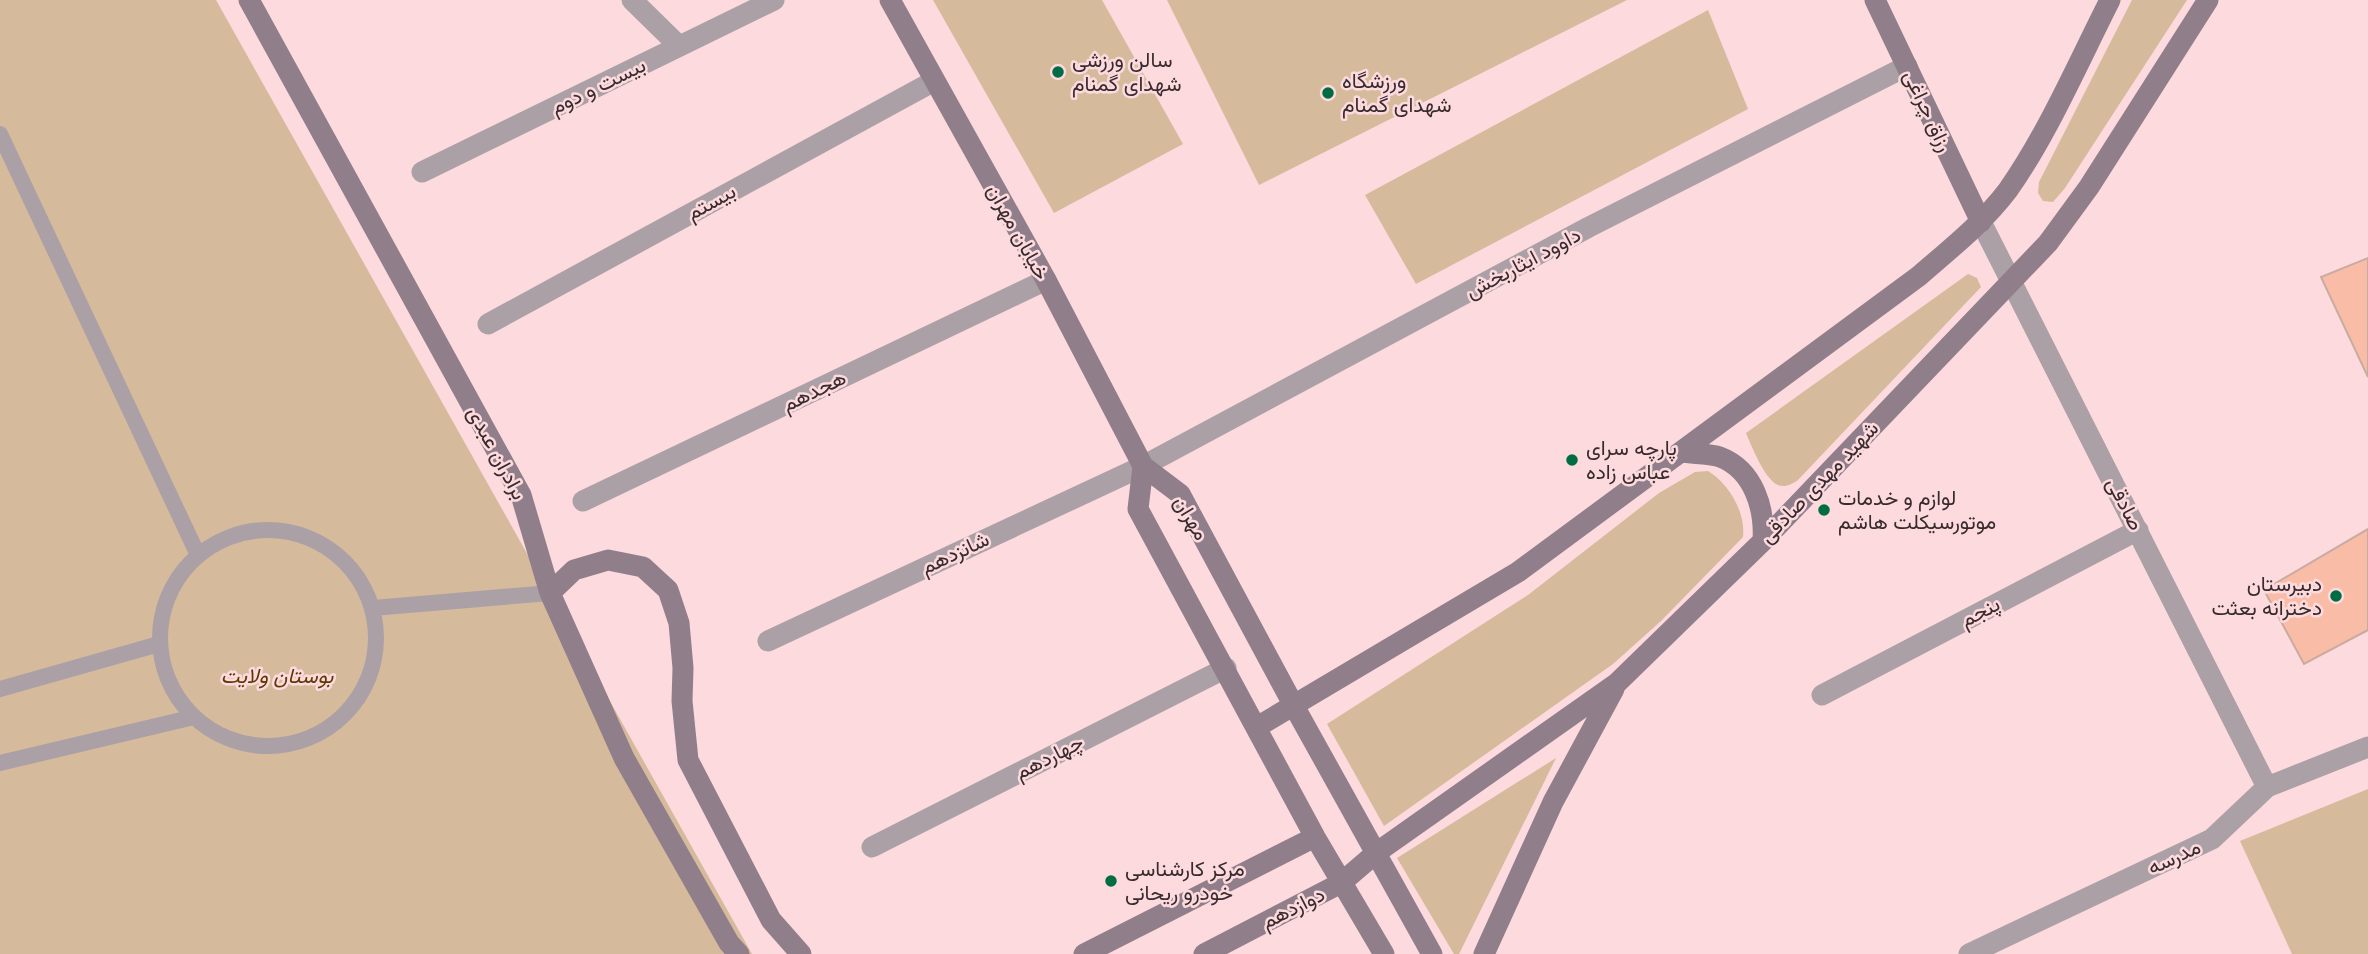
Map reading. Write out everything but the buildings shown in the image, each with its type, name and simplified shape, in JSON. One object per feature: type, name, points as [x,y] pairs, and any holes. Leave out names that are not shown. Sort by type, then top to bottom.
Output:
[{"type":"main road","name":"برادران عبدی","points":[[249,0],[521,495],[550,593],[624,758],[729,943],[739,954]]},
{"type":"main road","name":"خیابان مهران","points":[[890,0],[1045,280],[1143,466]]},
{"type":"main road","name":"رزاق چراغی","points":[[1875,0],[1981,222]]},
{"type":"main road","points":[[1257,727],[1518,572],[1919,276],[1981,222],[2008,190],[2033,150],[2110,0]]},
{"type":"main road","name":"شهید مهدی صادقی","points":[[1376,853],[1617,683],[1763,541],[2048,243],[2089,187],[2208,0]]},
{"type":"main road","points":[[1681,452],[1721,458],[1746,475],[1760,502],[1765,520],[1763,541]]},
{"type":"main road","name":"مهران","points":[[1143,466],[1139,509],[1315,837],[1384,954]]},
{"type":"main road","name":"مهران","points":[[1143,466],[1180,494],[1432,954]]},
{"type":"main road","points":[[550,593],[574,570],[608,560],[643,567],[668,590],[679,624],[688,760],[771,920],[801,954]]},
{"type":"main road","points":[[1484,954],[1553,802],[1617,683]]},
{"type":"main road","points":[[1084,954],[1315,837]]},
{"type":"main road","name":"دوازدهم","points":[[1204,954],[1341,883],[1376,853]]},
{"type":"street","points":[[632,0],[679,46]]},
{"type":"street","name":"بیست و دوم","points":[[422,172],[774,0]]},
{"type":"street","name":"داوود ایثاربخش","points":[[1143,466],[1589,227],[1907,66]]},
{"type":"street","name":"بیستم","points":[[488,324],[934,81]]},
{"type":"street","name":"صادقی","points":[[1981,222],[2267,787]]},
{"type":"street","name":"هجدهم","points":[[583,501],[1045,280]]},
{"type":"street","name":"شانزدهم","points":[[768,641],[1143,466]]},
{"type":"street","name":"پنجم","points":[[1822,695],[2138,530]]},
{"type":"street","name":"چهاردهم","points":[[872,847],[1226,668]]},
{"type":"street","name":"مدرسه","points":[[1969,954],[2212,839],[2267,787],[2368,747]]},
{"type":"lane","points":[[0,134],[198,555]]},
{"type":"lane","points":[[265,529],[302,535],[334,552],[358,577],[373,608],[377,643],[370,677],[352,707],[326,730],[294,743],[259,746],[225,737],[194,717],[172,688],[159,645],[162,617],[174,583],[198,555],[229,537],[265,529]]},
{"type":"lane","points":[[373,608],[550,593]]},
{"type":"lane","points":[[0,689],[159,645]]},
{"type":"lane","points":[[0,763],[194,717]]},
{"type":"green space","name":"بوستان ولایت","points":[[0,0],[216,0],[752,954],[0,954]]},
{"type":"green space","name":"سالن ورزشی شهدای گمنام","points":[[933,0],[1102,0],[1183,144],[1054,213]]},
{"type":"green space","name":"ورزشگاه شهدای گمنام","points":[[1167,0],[1627,0],[1259,185]]},
{"type":"green space","points":[[2132,0],[2187,0],[2065,188],[2053,202],[2043,201],[2038,193],[2039,182]]},
{"type":"green space","points":[[1708,10],[1748,109],[1416,284],[1365,195]]},
{"type":"green space","points":[[1968,274],[1977,278],[1981,287],[1798,480],[1783,486],[1773,482],[1759,462],[1746,433]]},
{"type":"green space","points":[[1708,471],[1729,491],[1739,508],[1743,537],[1661,621],[1613,664],[1384,826],[1327,724],[1528,595],[1659,493],[1695,472]]},
{"type":"green space","points":[[1556,758],[1459,954],[1454,954],[1397,858]]},
{"type":"green space","points":[[2368,789],[2368,954],[2292,954],[2240,841]]},
{"type":"place","name":"سالن ورزشی شهدای گمنام","points":[[1058,72]]},
{"type":"place","name":"ورزشگاه شهدای گمنام","points":[[1328,93]]},
{"type":"place","name":"پارچه سرای عباس زاده","points":[[1572,460]]},
{"type":"place","name":"لوازم و خدمات موتورسیکلت هاشم","points":[[1824,510]]},
{"type":"place","name":"دبیرستان دخترانه بعثت","points":[[2336,596]]},
{"type":"place","name":"مرکز کارشناسی خودرو ریحانی","points":[[1111,881]]}]
